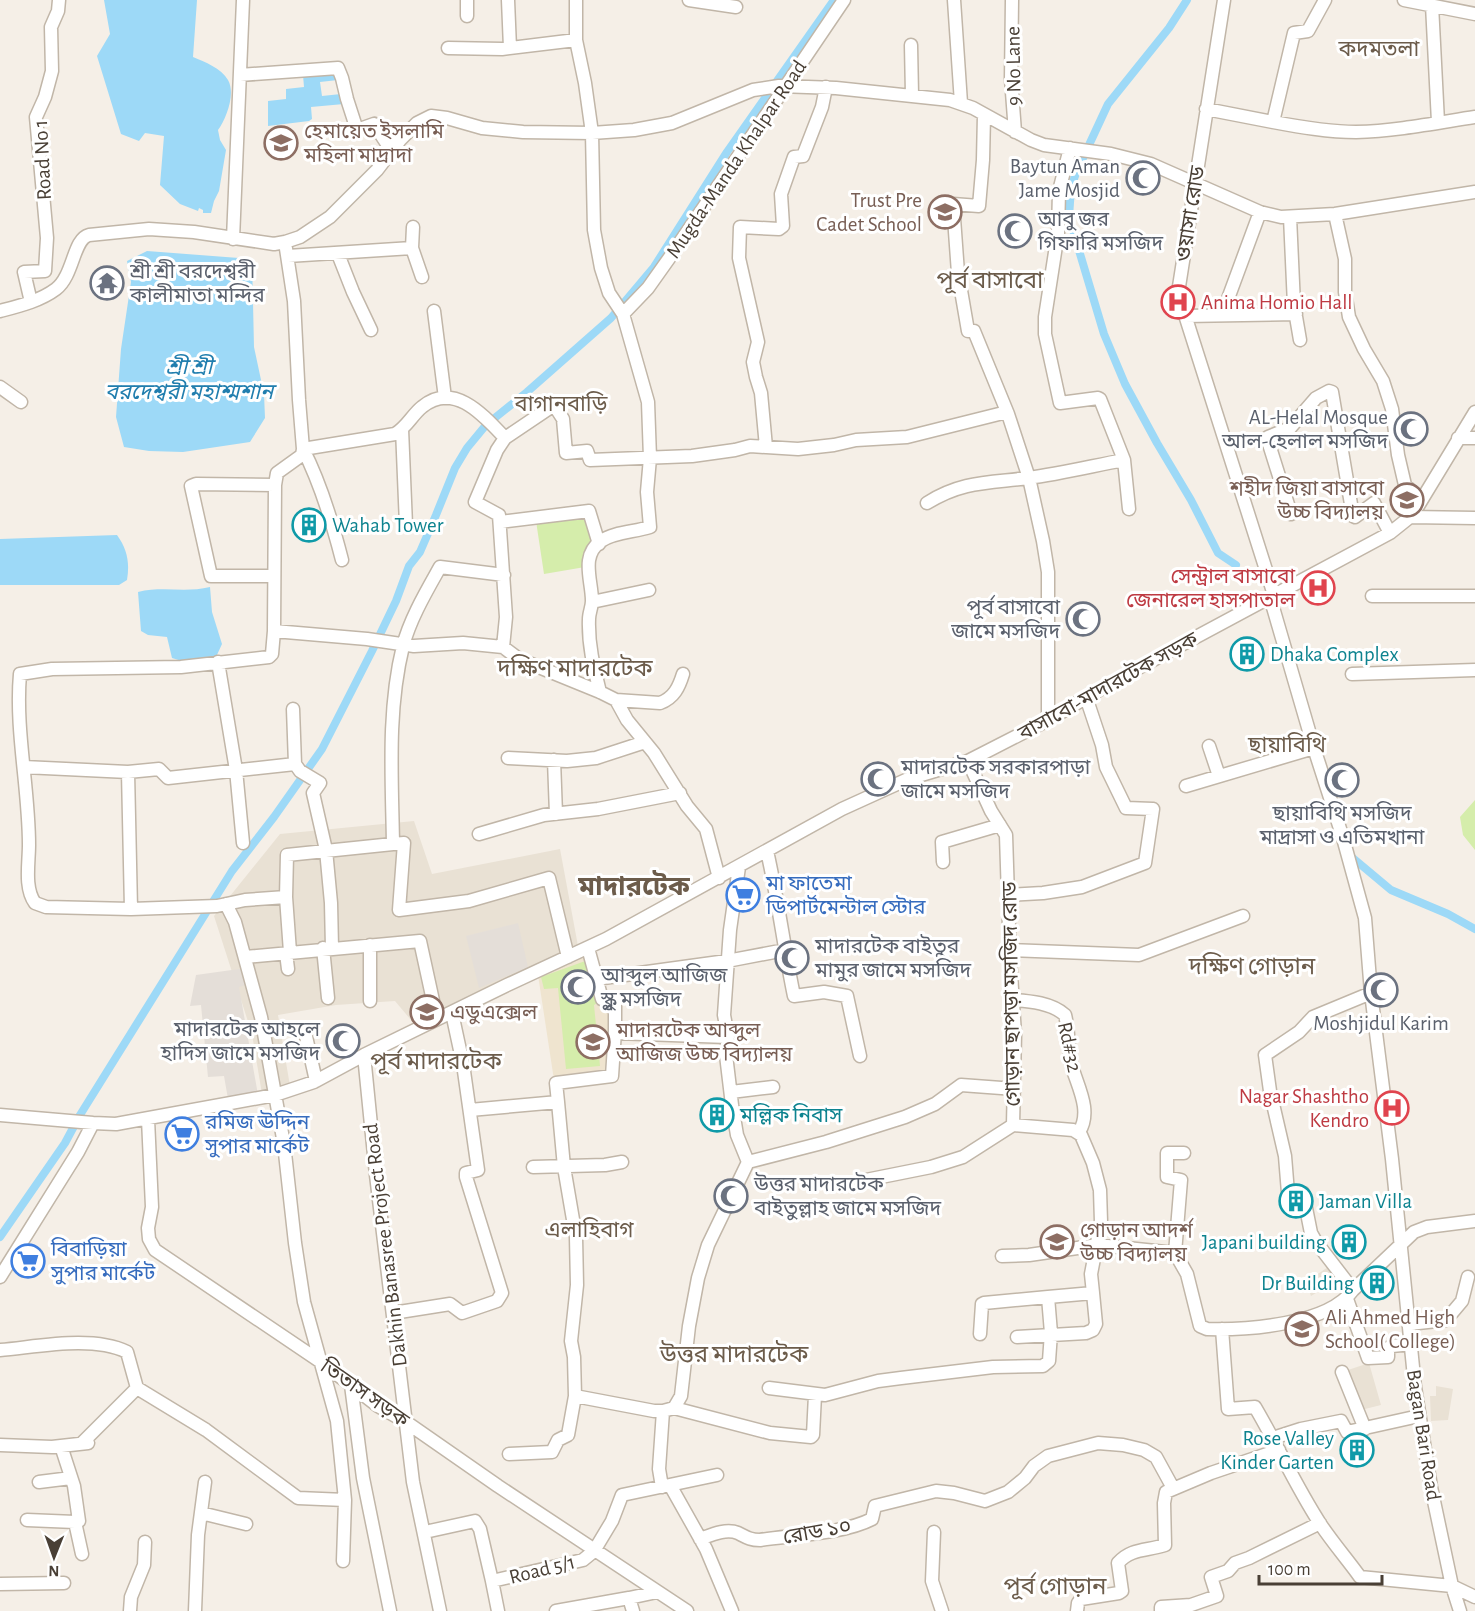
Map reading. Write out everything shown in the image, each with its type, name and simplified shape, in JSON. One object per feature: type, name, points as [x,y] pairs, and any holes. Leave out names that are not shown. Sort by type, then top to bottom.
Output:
[{"type":"street","name":"Road No 1","points":[[31,303],[24,272],[45,271],[47,238],[36,117],[45,97],[51,71],[51,27],[58,11],[59,0]]},
{"type":"street","points":[[233,239],[243,0]]},
{"type":"street","points":[[467,0],[467,16]]},
{"type":"street","points":[[508,0],[510,48]]},
{"type":"street","points":[[576,0],[576,40],[592,133],[594,230],[601,268],[609,293],[620,309],[648,402],[650,458],[646,492],[650,527],[602,541],[592,550],[588,565],[592,602],[589,618],[590,651],[600,692]]},
{"type":"street","points":[[689,0],[736,7]]},
{"type":"street","name":"Mugda-Manda Khalpar Road","points":[[620,309],[648,288],[782,86],[844,0]]},
{"type":"street","points":[[954,0],[961,103]]},
{"type":"street","name":"9 No Lane","points":[[1012,0],[1011,79],[1015,132]]},
{"type":"street","name":"ওয়াসা রোড","points":[[1224,0],[1178,293],[1272,596],[1314,748],[1360,894]]},
{"type":"street","points":[[1273,122],[1294,33],[1308,32],[1325,0]]},
{"type":"street","points":[[1404,0],[1475,14]]},
{"type":"street","points":[[1432,5],[1438,122]]},
{"type":"street","points":[[448,48],[502,49],[576,40]]},
{"type":"street","points":[[912,45],[912,95]]},
{"type":"street","points":[[240,75],[338,68],[357,130],[374,124],[391,150]]},
{"type":"street","points":[[0,311],[31,303],[57,288],[68,274],[77,246],[85,236],[149,229],[194,232],[274,244],[300,237],[330,217],[376,170],[391,150],[417,123],[430,116],[447,118],[482,128],[522,132],[592,133],[634,130],[672,123],[765,87],[826,87],[912,95],[961,103],[1044,145],[1151,164],[1260,212],[1290,217],[1335,214],[1475,192]]},
{"type":"street","points":[[765,447],[761,393],[753,362],[758,342],[739,258],[740,227],[779,228],[783,226],[781,194],[794,157],[803,156],[814,129],[826,87]]},
{"type":"street","points":[[1206,109],[1308,128],[1355,132],[1475,117]]},
{"type":"street","points":[[984,115],[979,206],[953,204],[958,273],[968,331],[974,331],[1007,412],[1029,478],[1048,572],[1048,720]]},
{"type":"street","points":[[1082,150],[1059,191],[1058,233],[1045,317],[1045,334],[1060,403],[1099,398],[1124,460],[1129,508]]},
{"type":"street","points":[[1222,315],[1260,212]]},
{"type":"street","points":[[1335,214],[1345,259],[1345,292],[1349,317],[1383,381],[1392,409],[1398,455],[1406,484],[1421,500]]},
{"type":"street","points":[[1290,217],[1296,314],[1300,340]]},
{"type":"street","points":[[413,227],[412,248],[422,277]]},
{"type":"street","points":[[285,242],[294,301],[303,449],[302,455],[277,473],[275,485],[274,631],[271,656],[182,667],[52,669],[22,672],[20,675],[29,826],[29,891],[35,903],[46,907],[131,909],[216,905],[286,897]]},
{"type":"street","points":[[288,256],[412,248]]},
{"type":"street","points":[[338,254],[371,330]]},
{"type":"street","points":[[434,311],[445,398]]},
{"type":"street","points":[[1185,316],[1296,314]]},
{"type":"street","points":[[0,387],[21,402]]},
{"type":"street","points":[[1291,514],[1268,436],[1290,428],[1316,398],[1329,391],[1332,392],[1353,516],[1355,517],[1373,503],[1390,533]]},
{"type":"street","points":[[303,449],[395,434],[423,405],[445,398],[463,401],[475,407],[505,438]]},
{"type":"street","points":[[503,647],[506,617],[499,515],[475,502],[497,450],[505,438],[554,405],[563,419],[566,453],[586,452],[590,460],[716,453],[750,446],[798,449],[856,440],[907,437],[1007,412]]},
{"type":"street","name":"বাসাবো-মাদারটেক সড়ক","points":[[0,1115],[116,1124],[275,1095],[316,1081],[437,1019],[588,948],[842,809],[908,779],[968,761],[1048,720],[1086,697],[1390,533],[1410,517],[1475,412]]},
{"type":"street","points":[[402,429],[406,525]]},
{"type":"street","points":[[1458,438],[1475,438]]},
{"type":"street","points":[[303,449],[315,471],[331,516],[342,560]]},
{"type":"street","points":[[927,503],[949,491],[967,485],[993,480],[1029,478],[1124,460]]},
{"type":"street","points":[[274,576],[211,576],[191,486],[196,484],[275,485]]},
{"type":"street","points":[[500,522],[589,511],[599,544]]},
{"type":"street","points":[[1410,517],[1475,518]]},
{"type":"street","points":[[393,844],[391,721],[403,645],[424,594],[440,567],[504,575]]},
{"type":"street","points":[[592,602],[649,590]]},
{"type":"street","points":[[1372,596],[1475,596]]},
{"type":"street","points":[[274,631],[367,639],[424,647],[463,643],[503,647],[519,659],[616,700],[660,703],[666,701],[679,687],[683,674]]},
{"type":"street","points":[[218,662],[236,770],[243,843]]},
{"type":"street","points":[[1352,674],[1475,670]]},
{"type":"street","points":[[1008,895],[1082,887],[1144,863],[1153,809],[1126,808],[1106,767],[1102,745],[1086,697]]},
{"type":"street","points":[[616,700],[627,720],[645,742],[687,806],[706,829],[718,878]]},
{"type":"street","points":[[293,709],[302,771]]},
{"type":"street","points":[[508,758],[554,760],[596,758],[645,742]]},
{"type":"street","points":[[1209,746],[1219,776]]},
{"type":"street","points":[[1186,786],[1314,748]]},
{"type":"street","points":[[554,760],[556,814]]},
{"type":"street","name":"গোড়ান ছাপড়া মসজিদ রোড","points":[[968,761],[991,811],[1006,835],[1013,1000],[1015,1089],[1013,1125],[1078,1132]]},
{"type":"street","points":[[24,767],[128,772],[159,769],[168,778],[236,770],[302,771],[320,783],[313,793],[326,850],[331,903],[328,998]]},
{"type":"street","points":[[128,772],[131,909]]},
{"type":"street","points":[[480,834],[544,815],[598,809],[680,794]]},
{"type":"street","points":[[943,862],[942,842],[1000,825]]},
{"type":"street","points":[[288,969],[287,855],[404,843],[399,910],[469,901],[549,878],[568,957]]},
{"type":"street","points":[[767,851],[777,894],[784,950],[794,996],[824,992],[847,996],[860,1056]]},
{"type":"street","points":[[732,1611],[700,1539],[666,1486],[659,1469],[669,1410],[681,1396],[689,1326],[698,1278],[708,1245],[748,1162],[737,1135],[726,1055],[728,1037],[724,1015],[739,867]]},
{"type":"street","name":"Bagan Bari Road","points":[[1360,894],[1365,918],[1371,993],[1419,1416],[1431,1487],[1452,1586],[1460,1611]]},
{"type":"street","points":[[216,905],[235,922],[261,1017],[275,1095],[304,1302],[337,1421],[345,1500],[344,1561]]},
{"type":"street","points":[[1010,950],[1139,955],[1243,916]]},
{"type":"street","points":[[245,957],[420,941],[437,1019]]},
{"type":"street","points":[[370,945],[370,1001]]},
{"type":"street","points":[[509,1454],[552,1452],[558,1440],[568,1435],[575,1396],[574,1357],[571,1341],[577,1285],[577,1246],[564,1167],[556,1083],[612,1076],[615,1034],[615,999],[602,999],[588,948]]},
{"type":"street","points":[[596,979],[728,961],[784,950]]},
{"type":"street","points":[[1371,993],[1313,1017],[1299,1032],[1264,1055],[1285,1156],[1288,1193],[1303,1193],[1311,1233],[1350,1294],[1368,1358],[1388,1357],[1388,1348],[1412,1344]]},
{"type":"street","name":"Rd#32","points":[[1013,1000],[1034,1002],[1065,1015],[1071,1065],[1081,1091],[1083,1106],[1084,1124],[1078,1132]]},
{"type":"street","points":[[393,1313],[450,1304],[462,1313],[500,1299],[502,1293],[466,1177],[466,1173],[478,1170],[463,1064],[452,1012]]},
{"type":"street","points":[[305,1032],[316,1081]]},
{"type":"street","points":[[615,1034],[728,1037]]},
{"type":"street","name":"Dakhin Banasree Project Road","points":[[364,1055],[413,1482],[440,1611]]},
{"type":"street","points":[[748,1162],[826,1142],[904,1117],[935,1104],[961,1085],[1015,1089]]},
{"type":"street","points":[[731,1092],[773,1087]]},
{"type":"street","points":[[470,1110],[558,1102]]},
{"type":"street","name":"তিতাস সড়ক","points":[[148,1119],[152,1207],[148,1239],[155,1250],[321,1362],[378,1406],[406,1422],[682,1609]]},
{"type":"street","points":[[0,1277],[78,1152],[89,1123]]},
{"type":"street","points":[[866,1180],[931,1167],[963,1157],[1013,1125]]},
{"type":"street","points":[[1017,1336],[1086,1333],[1093,1330],[1096,1324],[1091,1274],[1101,1222],[1100,1190],[1093,1163],[1078,1132]]},
{"type":"street","points":[[1184,1153],[1167,1153],[1167,1177],[1181,1180],[1175,1253],[1187,1274],[1200,1326],[1207,1329],[1260,1328],[1294,1321],[1320,1312],[1350,1294],[1414,1232],[1427,1227],[1475,1221]]},
{"type":"street","points":[[533,1167],[622,1162]]},
{"type":"street","points":[[1002,1256],[1029,1255],[1098,1245],[1175,1253]]},
{"type":"street","points":[[1409,1324],[1446,1320],[1462,1301],[1468,1277]]},
{"type":"street","points":[[980,1334],[982,1304],[984,1303],[1093,1293]]},
{"type":"street","points":[[769,1388],[814,1395],[841,1392],[878,1381],[993,1367],[1043,1366],[1049,1361],[1051,1333],[1048,1297]]},
{"type":"street","points":[[1222,1329],[1228,1409],[1255,1407],[1320,1524],[1360,1577],[1452,1586],[1475,1597]]},
{"type":"street","points":[[0,1350],[66,1344],[104,1344],[127,1352],[136,1388],[206,1430],[298,1498],[345,1500]]},
{"type":"street","points":[[1342,1372],[1365,1429]]},
{"type":"street","points":[[351,1385],[363,1478],[390,1611]]},
{"type":"street","points":[[0,1445],[61,1446],[84,1443],[136,1388]]},
{"type":"street","points":[[575,1396],[669,1410],[770,1433],[811,1437],[813,1435],[814,1395]]},
{"type":"street","points":[[1273,1438],[1301,1429],[1341,1421],[1347,1432],[1419,1416]]},
{"type":"street","name":"রোড ১০","points":[[700,1539],[720,1532],[736,1532],[748,1540],[760,1540],[838,1529],[872,1519],[875,1506],[936,1491],[985,1500],[1008,1492],[1025,1478],[1034,1466],[1048,1456],[1098,1443],[1144,1450],[1156,1457],[1169,1492]]},
{"type":"street","points":[[27,1520],[79,1521],[74,1486],[61,1446]]},
{"type":"street","points":[[1077,1611],[1081,1599],[1122,1591],[1118,1563],[1121,1559],[1132,1551],[1165,1545],[1169,1492],[1211,1473],[1279,1450]]},
{"type":"street","points":[[666,1486],[717,1475]]},
{"type":"street","points":[[39,1482],[70,1478]]},
{"type":"street","points":[[195,1611],[205,1482]]},
{"type":"street","name":"Road 5/1","points":[[498,1611],[492,1581],[583,1560],[594,1551],[612,1521],[622,1495],[666,1486]]},
{"type":"street","points":[[201,1513],[246,1524]]},
{"type":"street","points":[[425,1532],[475,1521],[480,1529],[492,1581]]},
{"type":"street","points":[[75,1522],[82,1554]]},
{"type":"street","points":[[1161,1611],[1161,1608],[1191,1605],[1217,1596],[1211,1576],[1228,1571],[1235,1563],[1320,1524]]},
{"type":"street","points":[[934,1532],[933,1581],[942,1611]]},
{"type":"street","points":[[130,1611],[131,1597],[144,1565],[145,1542]]},
{"type":"street","points":[[0,1584],[64,1583]]},
{"type":"street","points":[[556,1611],[586,1608],[657,1592]]},
{"type":"street","points":[[629,1598],[633,1611]]},
{"type":"shaded area","points":[[414,821],[432,874],[560,849],[578,946],[416,1026],[395,1001],[336,1005],[278,1015],[290,1086],[262,1094],[252,1034],[214,916],[280,834]]},
{"type":"shaded area","points":[[518,923],[528,967],[479,988],[466,936]]},
{"type":"shaded area","points":[[587,956],[599,1002],[612,1003],[609,1074],[554,1080],[538,975]]},
{"type":"shaded area","points":[[246,968],[251,983],[239,987],[258,1095],[228,1099],[224,1076],[208,1077],[201,1005],[190,1006],[196,975]]},
{"type":"shaded area","points":[[1331,1265],[1341,1278],[1311,1296],[1306,1282]]},
{"type":"shaded area","points":[[1369,1363],[1381,1405],[1361,1410],[1345,1371]]},
{"type":"shaded area","points":[[1436,1386],[1453,1389],[1448,1420],[1431,1421],[1430,1396],[1436,1396]]},
{"type":"green space","points":[[586,514],[593,543],[585,567],[544,574],[536,521]]},
{"type":"green space","points":[[1475,800],[1475,850],[1463,835],[1460,817]]},
{"type":"green space","points":[[588,960],[599,1002],[594,1005],[600,1066],[566,1069],[558,988],[544,989],[541,977]]},
{"type":"water","points":[[104,0],[197,0],[193,57],[221,72],[228,80],[231,92],[227,113],[218,130],[220,140],[226,150],[219,191],[211,213],[203,213],[203,210],[199,208],[198,211],[180,204],[160,185],[164,136],[145,133],[139,141],[121,134],[97,56],[110,34]]},
{"type":"water","points":[[334,73],[338,80],[320,82],[322,96],[341,94],[344,104],[311,107],[312,119],[309,121],[268,126],[268,101],[286,99],[286,89],[304,87],[303,75]]},
{"type":"water","name":"শ্রী শ্রী বরদেশ্বরী মহাশ্মশান","points":[[147,251],[252,259],[254,347],[264,394],[265,418],[250,442],[183,452],[149,451],[124,447],[116,417],[121,349],[131,282],[127,261]]},
{"type":"water","points":[[117,535],[127,556],[128,567],[127,580],[119,585],[0,585],[0,539]]},
{"type":"water","points":[[210,587],[212,612],[222,644],[216,657],[185,662],[172,658],[167,637],[148,635],[141,631],[138,592]]},
{"type":"waterway","points":[[0,1237],[65,1143],[80,1115],[232,871],[322,749],[396,601],[409,566],[420,552],[455,468],[467,448],[486,425],[611,318],[654,267],[727,152],[834,0]]},
{"type":"waterway","points":[[1187,0],[1169,28],[1108,104],[1076,173],[1071,188],[1069,217],[1104,334],[1125,384],[1191,500],[1218,553],[1236,565]]},
{"type":"waterway","points":[[1348,854],[1391,890],[1448,914],[1475,929]]},
{"type":"place","name":"হেমায়েত ইসলামি মহিলা মাদ্রাদা","points":[[281,143]]},
{"type":"place","name":"Baytun Aman Jame Mosjid","points":[[1143,178]]},
{"type":"place","name":"Trust Pre Cadet School","points":[[945,212]]},
{"type":"place","name":"আবু জর গিফারি মসজিদ","points":[[1015,231]]},
{"type":"place","name":"শ্রী শ্রী বরদেশ্বরী কালীমাতা মন্দির","points":[[107,283]]},
{"type":"place","name":"Anima Homio Hall","points":[[1178,302]]},
{"type":"place","name":"AL-Helal Mosque আল-হেলাল মসজিদ","points":[[1411,429]]},
{"type":"place","name":"শহীদ জিয়া বাসাবো উচ্চ বিদ্যালয়","points":[[1407,500]]},
{"type":"place","name":"Wahab Tower","points":[[309,525]]},
{"type":"place","name":"সেন্ট্রাল বাসাবো জেনারেল হাসপাতাল","points":[[1318,588]]},
{"type":"place","name":"পূর্ব বাসাবো জামে মসজিদ","points":[[1083,619]]},
{"type":"place","name":"Dhaka Complex","points":[[1247,654]]},
{"type":"place","name":"মাদারটেক সরকারপাড়া জামে মসজিদ","points":[[878,779]]},
{"type":"place","name":"ছায়াবিথি মসজিদ মাদ্রাসা ও এতিমখানা","points":[[1342,780]]},
{"type":"place","name":"মা ফাতেমা ডিপার্টমেন্টাল স্টোর","points":[[743,895]]},
{"type":"place","name":"মাদারটেক বাইতুর মামুর জামে মসজিদ","points":[[792,958]]},
{"type":"place","name":"আব্দুল আজিজ স্কুল মসজিদ","points":[[578,987]]},
{"type":"place","name":"Moshjidul Karim","points":[[1381,990]]},
{"type":"place","name":"এডুএক্সেল","points":[[427,1012]]},
{"type":"place","name":"মাদারটেক আহলে হাদিস জামে মসজিদ","points":[[343,1041]]},
{"type":"place","name":"মাদারটেক আব্দুল আজিজ উচ্চ বিদ্যালয়","points":[[593,1042]]},
{"type":"place","name":"Nagar Shashtho Kendro","points":[[1392,1108]]},
{"type":"place","name":"মল্লিক নিবাস","points":[[717,1115]]},
{"type":"place","name":"রমিজ ঊদ্দিন সুপার মার্কেট","points":[[182,1134]]},
{"type":"place","name":"উত্তর মাদারটেক বাইতুল্লাহ জামে মসজিদ","points":[[731,1196]]},
{"type":"place","name":"Jaman Villa","points":[[1296,1201]]},
{"type":"place","name":"গোড়ান আদর্শ উচ্চ বিদ্যালয়","points":[[1057,1242]]},
{"type":"place","name":"Japani building","points":[[1349,1242]]},
{"type":"place","name":"বিবাড়িয়া সুপার মার্কেট","points":[[28,1261]]},
{"type":"place","name":"Dr Building","points":[[1377,1283]]},
{"type":"place","name":"Ali Ahmed High School( College)","points":[[1302,1329]]},
{"type":"place","name":"Rose Valley Kinder Garten","points":[[1357,1450]]},
{"type":"district","name":"কদমতলা","points":[[1379,48]]},
{"type":"district","name":"পূর্ব বাসাবো","points":[[990,280]]},
{"type":"district","name":"বাগানবাড়ি","points":[[561,403]]},
{"type":"district","name":"দক্ষিণ মাদারটেক","points":[[575,668]]},
{"type":"district","name":"ছায়াবিথি","points":[[1287,744]]},
{"type":"district","name":"মাদারটেক","points":[[634,886]]},
{"type":"district","name":"দক্ষিণ গোড়ান","points":[[1252,966]]},
{"type":"district","name":"পূর্ব মাদারটেক","points":[[436,1061]]},
{"type":"district","name":"এলাহিবাগ","points":[[589,1229]]},
{"type":"district","name":"উত্তর মাদারটেক","points":[[734,1354]]},
{"type":"district","name":"পূর্ব গোড়ান","points":[[1055,1586]]}]
